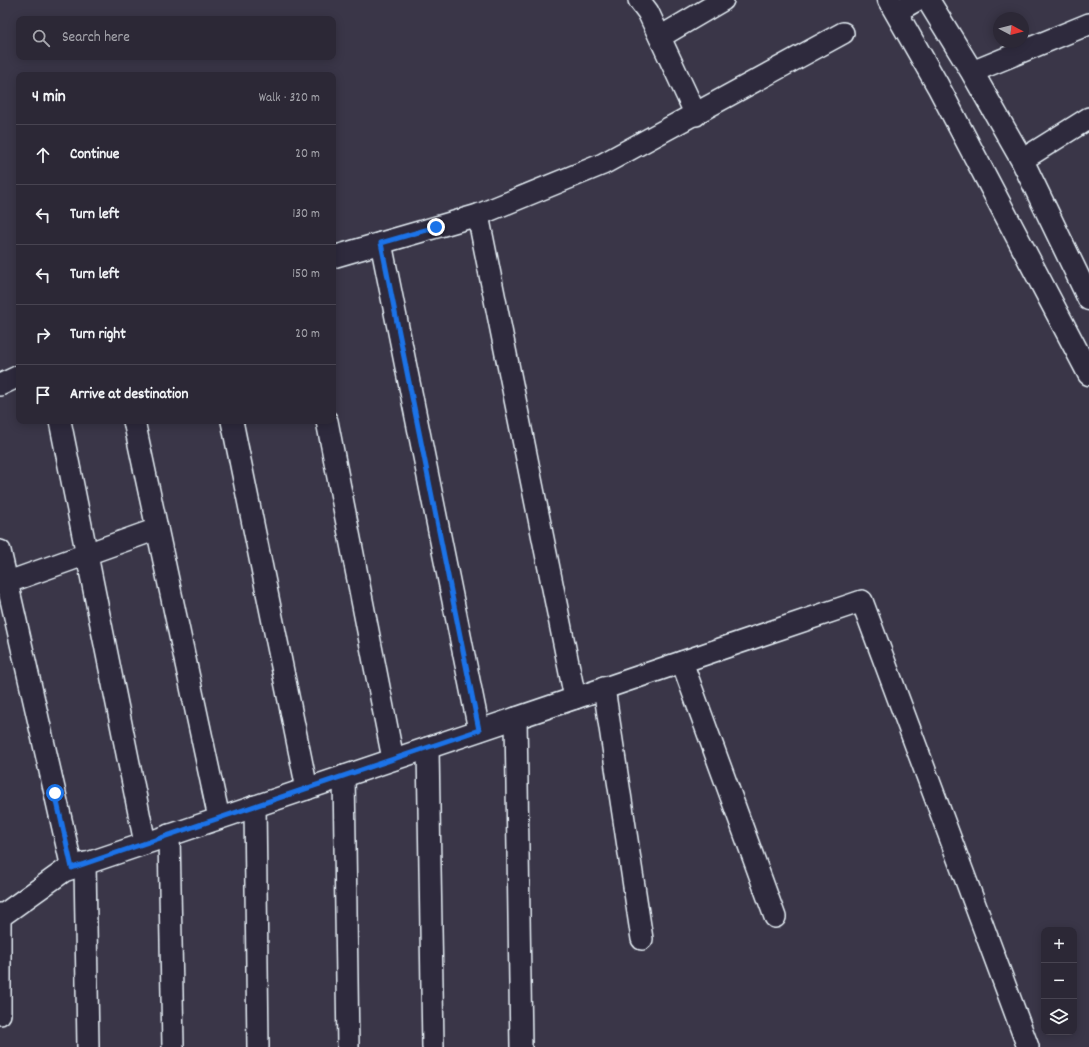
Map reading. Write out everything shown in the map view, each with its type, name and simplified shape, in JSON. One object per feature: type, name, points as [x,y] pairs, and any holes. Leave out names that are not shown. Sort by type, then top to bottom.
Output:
[{"type":"main road","points":[[928,0],[972,72],[1022,160],[1089,299]]},
{"type":"main road","points":[[893,6],[938,86],[1089,374]]},
{"type":"street","points":[[639,0],[648,12],[696,114]]},
{"type":"street","points":[[660,37],[723,0]]},
{"type":"street","points":[[893,6],[917,0]]},
{"type":"street","points":[[972,72],[1089,24]]},
{"type":"street","points":[[336,256],[478,215],[604,164],[843,33]]},
{"type":"street","points":[[1022,160],[1089,118]]},
{"type":"street","points":[[478,215],[575,698]]},
{"type":"street","points":[[381,243],[479,730]]},
{"type":"street","points":[[0,386],[16,378]]},
{"type":"street","points":[[61,424],[145,843]]},
{"type":"street","points":[[135,424],[219,818]]},
{"type":"street","points":[[233,424],[307,789]]},
{"type":"street","points":[[328,424],[393,759]]},
{"type":"street","points":[[4,584],[157,529]]},
{"type":"street","points":[[0,551],[4,584],[79,866],[88,1047]]},
{"type":"street","points":[[0,1014],[0,916],[64,871],[862,601],[1028,1047]]},
{"type":"street","points":[[682,662],[775,917]]},
{"type":"street","points":[[604,688],[642,939]]},
{"type":"street","points":[[516,718],[521,1047]]},
{"type":"street","points":[[428,748],[433,1047]]},
{"type":"street","points":[[344,776],[348,1047]]},
{"type":"street","points":[[255,806],[258,1047]]},
{"type":"street","points":[[170,835],[173,1047]]},
{"type":"route","points":[[55,793],[72,868],[479,730],[381,243],[436,227]]}]
